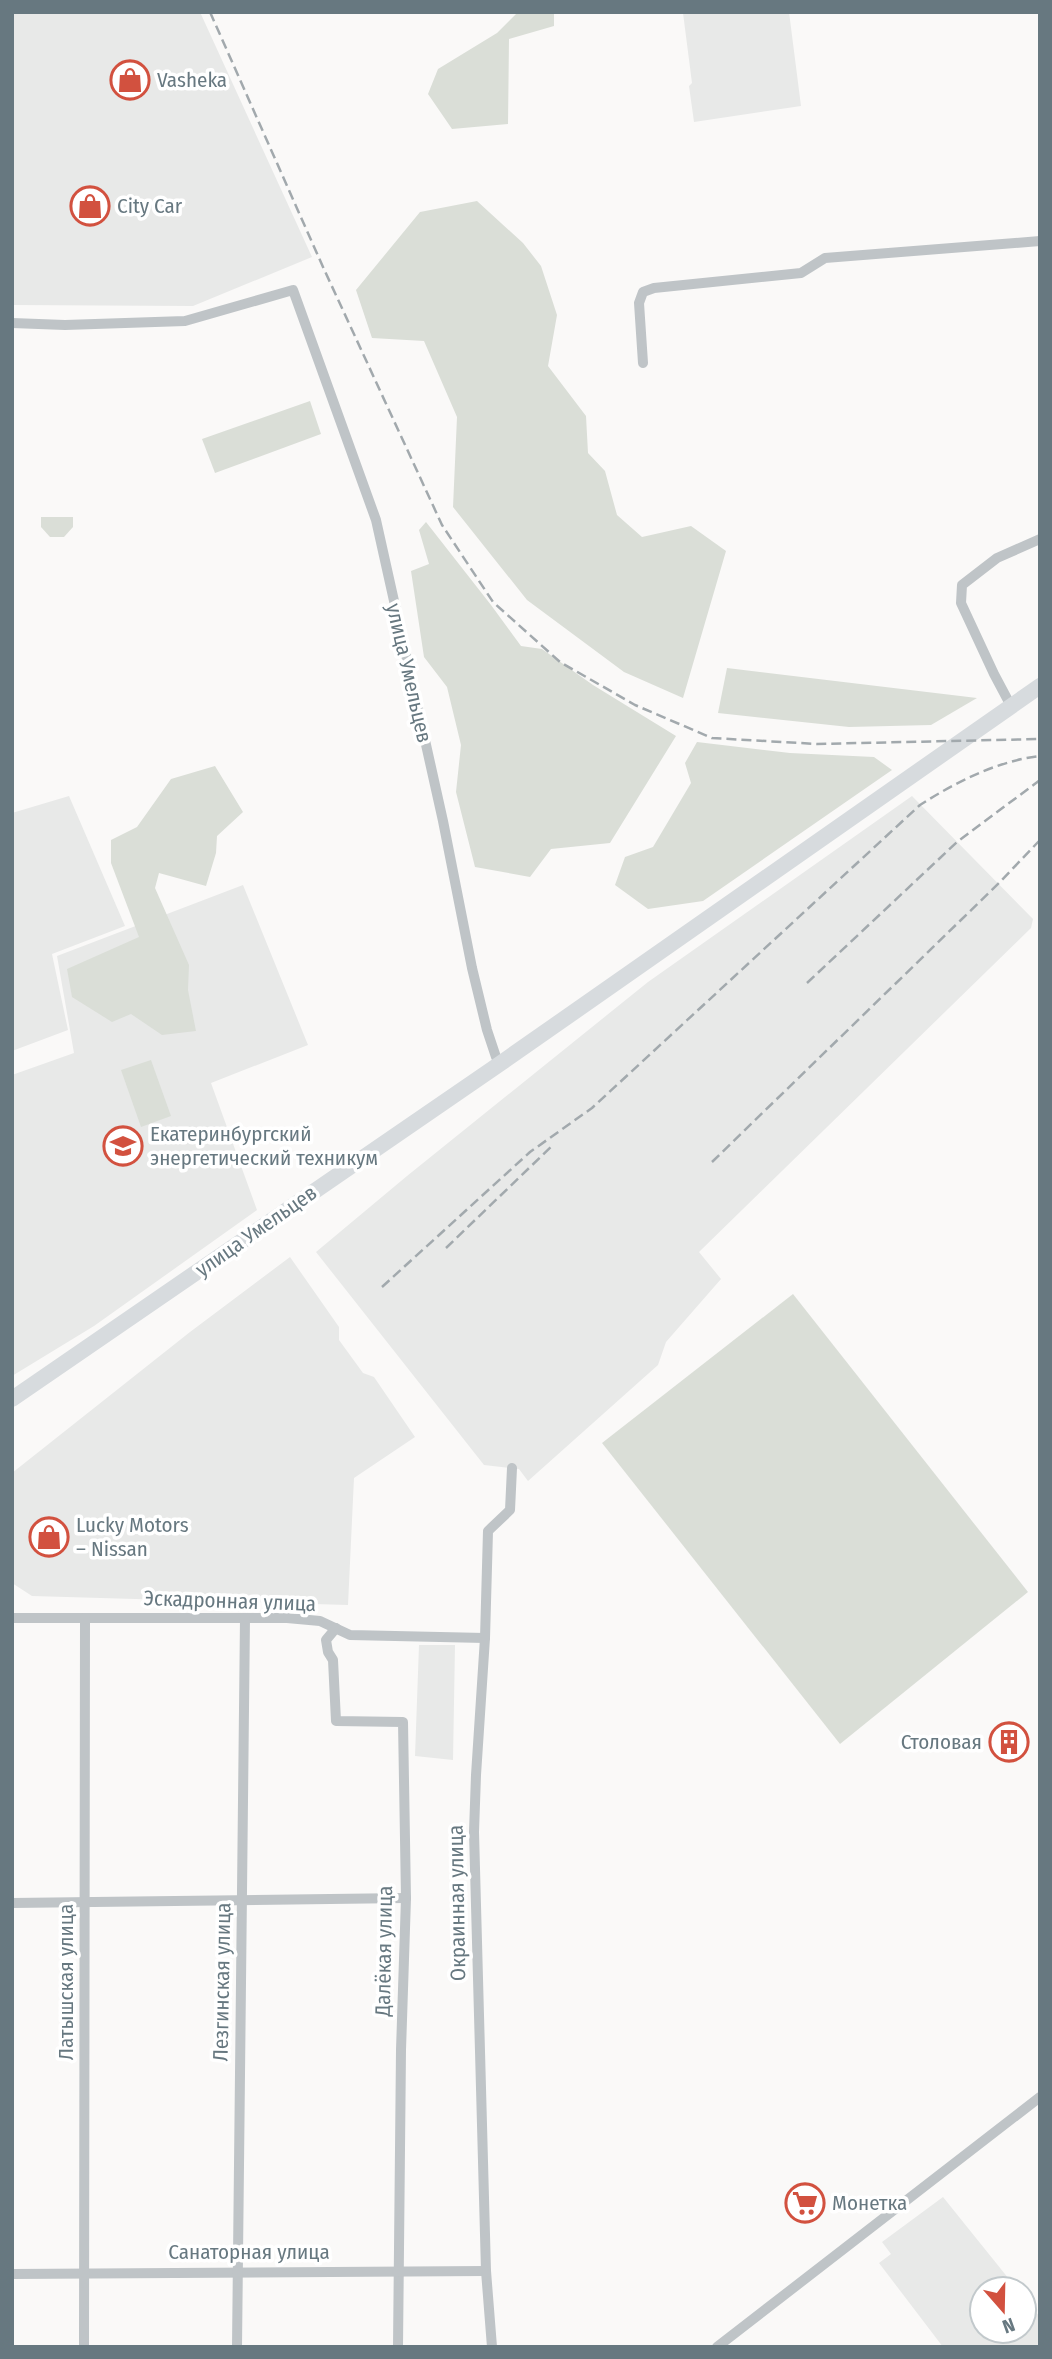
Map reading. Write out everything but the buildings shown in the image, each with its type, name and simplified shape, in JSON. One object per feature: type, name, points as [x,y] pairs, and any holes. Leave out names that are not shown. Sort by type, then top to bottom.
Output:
[{"type":"street","points":[[643,363],[639,303],[643,292],[654,288],[802,274],[825,258],[1040,241]]},
{"type":"street","name":"улица Умельцев","points":[[12,323],[65,325],[185,321],[293,289],[376,520],[441,810],[472,968],[487,1030],[496,1057],[501,1063]]},
{"type":"street","points":[[1011,706],[961,603],[962,585],[997,558],[1040,539]]},
{"type":"street","name":"улица Умельцев","points":[[12,1399],[501,1063],[1040,686]]},
{"type":"street","name":"Окраинная улица","points":[[492,2347],[486,2271],[474,1832],[488,1531],[510,1510],[512,1468]]},
{"type":"street","name":"Эскадронная улица","points":[[12,1618],[287,1618],[320,1621],[350,1635],[485,1638]]},
{"type":"street","name":"Латышская улица","points":[[84,2347],[85,1618]]},
{"type":"street","name":"Лезгинская улица","points":[[237,2347],[245,1618]]},
{"type":"street","name":"Далёкая улица","points":[[336,1628],[326,1640],[333,1660],[336,1721],[403,1722],[406,1898],[398,2347]]},
{"type":"street","points":[[12,1903],[406,1898]]},
{"type":"street","points":[[718,2347],[1040,2097]]},
{"type":"street","name":"Санаторная улица","points":[[12,2274],[486,2271]]},
{"type":"shaded area","points":[[12,12],[200,12],[312,257],[193,306],[12,305]]},
{"type":"shaded area","points":[[518,12],[554,12],[554,26],[509,39],[508,124],[452,129],[428,94],[438,69],[497,33]]},
{"type":"shaded area","points":[[789,12],[801,106],[694,122],[683,13]]},
{"type":"shaded area","points":[[477,201],[523,243],[541,266],[557,315],[548,366],[586,416],[588,453],[605,471],[617,515],[642,537],[691,526],[726,551],[683,698],[624,672],[527,600],[453,507],[457,417],[424,341],[372,338],[356,290],[420,212]]},
{"type":"shaded area","points":[[310,401],[321,434],[215,473],[202,439]]},
{"type":"shaded area","points":[[41,517],[73,517],[73,527],[64,537],[50,537],[41,527]]},
{"type":"shaded area","points":[[426,522],[521,646],[542,649],[593,685],[676,736],[610,843],[551,849],[530,877],[475,867],[456,792],[461,745],[447,687],[424,657],[411,571],[429,564],[419,530]]},
{"type":"shaded area","points":[[727,668],[977,698],[931,725],[849,727],[718,713]]},
{"type":"shaded area","points":[[697,742],[790,753],[874,757],[892,770],[703,901],[648,909],[615,885],[625,857],[653,847],[691,783],[685,763]]},
{"type":"shaded area","points":[[215,766],[243,812],[217,836],[216,853],[206,886],[159,873],[155,888],[189,965],[188,990],[196,1031],[162,1035],[131,1014],[112,1022],[72,997],[67,969],[139,937],[111,863],[111,840],[137,827],[171,779]]},
{"type":"shaded area","points":[[69,796],[125,926],[52,954],[68,1030],[12,1051],[12,813]]},
{"type":"shaded area","points":[[912,796],[1033,919],[1031,928],[699,1252],[721,1279],[666,1342],[658,1365],[528,1481],[519,1469],[484,1465],[316,1252],[648,982]]},
{"type":"shaded area","name":"Екатеринбургский энергетический техникум","points":[[243,885],[308,1045],[211,1083],[257,1210],[94,1326],[12,1376],[12,1075],[74,1053],[57,956]]},
{"type":"shaded area","points":[[151,1060],[171,1116],[141,1127],[121,1070]]},
{"type":"shaded area","points":[[290,1257],[339,1327],[339,1340],[363,1373],[374,1377],[415,1437],[354,1478],[348,1605],[32,1596],[12,1583],[12,1473],[190,1332]]},
{"type":"shaded area","points":[[793,1294],[1028,1592],[840,1744],[602,1443]]},
{"type":"shaded area","points":[[419,1645],[455,1645],[453,1760],[415,1756]]},
{"type":"shaded area","points":[[943,2197],[1006,2275],[968,2275],[968,2345],[1038,2345],[1038,2315],[1040,2347],[943,2347],[879,2263],[891,2254],[882,2242]]},
{"type":"railway","points":[[210,12],[323,267],[442,525],[493,602],[560,662],[635,705],[712,738],[817,744],[1040,739]]},
{"type":"railway","points":[[382,1287],[530,1152],[592,1108],[920,805],[977,774],[1040,756]]},
{"type":"railway","points":[[807,983],[957,842],[1040,780]]},
{"type":"railway","points":[[712,1162],[1040,840]]},
{"type":"railway","points":[[446,1248],[554,1144]]},
{"type":"place","name":"Vasheka","points":[[130,80]]},
{"type":"place","name":"City Car","points":[[90,206]]},
{"type":"place","name":"Екатеринбургский энергетический техникум","points":[[123,1146]]},
{"type":"place","name":"Lucky Motors – Nissan","points":[[49,1537]]},
{"type":"place","name":"Столовая","points":[[1009,1742]]},
{"type":"place","name":"Монетка","points":[[805,2203]]}]
